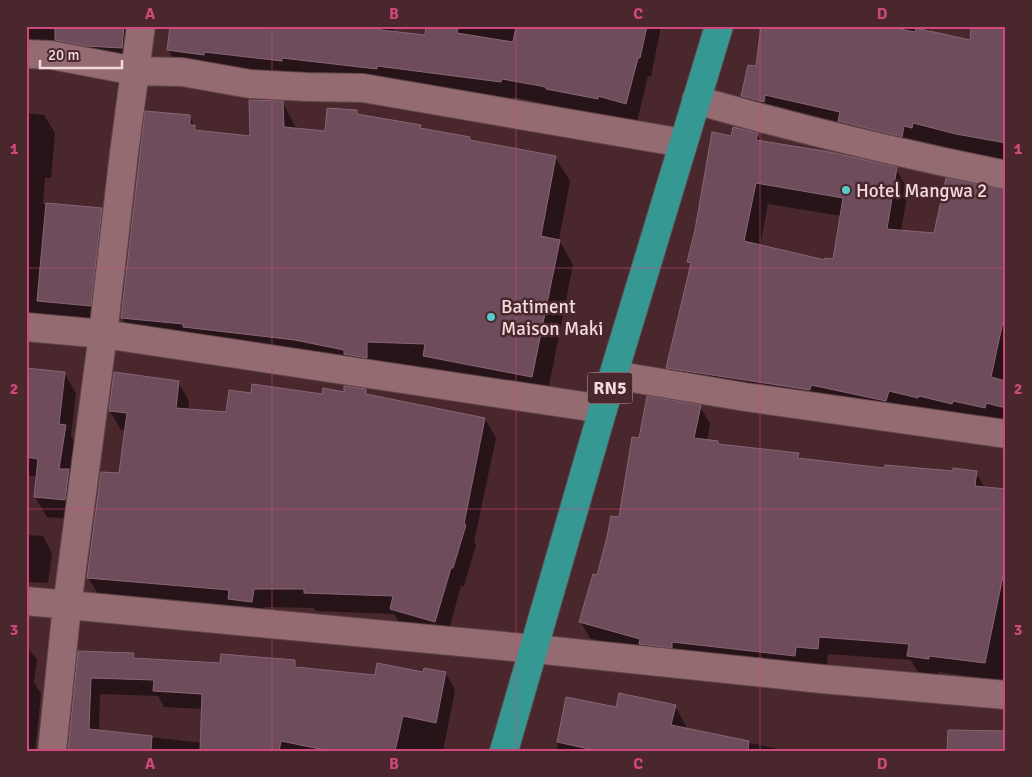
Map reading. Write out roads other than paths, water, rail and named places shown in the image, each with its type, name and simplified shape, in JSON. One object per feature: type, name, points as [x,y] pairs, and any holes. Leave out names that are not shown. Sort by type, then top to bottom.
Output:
[{"type":"highway","name":"RN5","points":[[504,751],[603,409],[719,26]]},
{"type":"street","points":[[52,751],[67,606],[141,26]]},
{"type":"street","points":[[26,54],[51,55],[135,71],[182,72],[250,84],[363,88],[683,143]]},
{"type":"street","points":[[696,100],[774,122],[935,161],[1006,175]]},
{"type":"street","points":[[26,326],[103,334],[603,409]]},
{"type":"street","points":[[614,375],[765,400],[1006,434]]},
{"type":"street","points":[[26,601],[534,649],[822,679],[1006,695]]},
{"type":"place","name":"Hotel Mangwa 2","points":[[846,190]]},
{"type":"place","name":"Batiment Maison Maki","points":[[491,317]]}]
